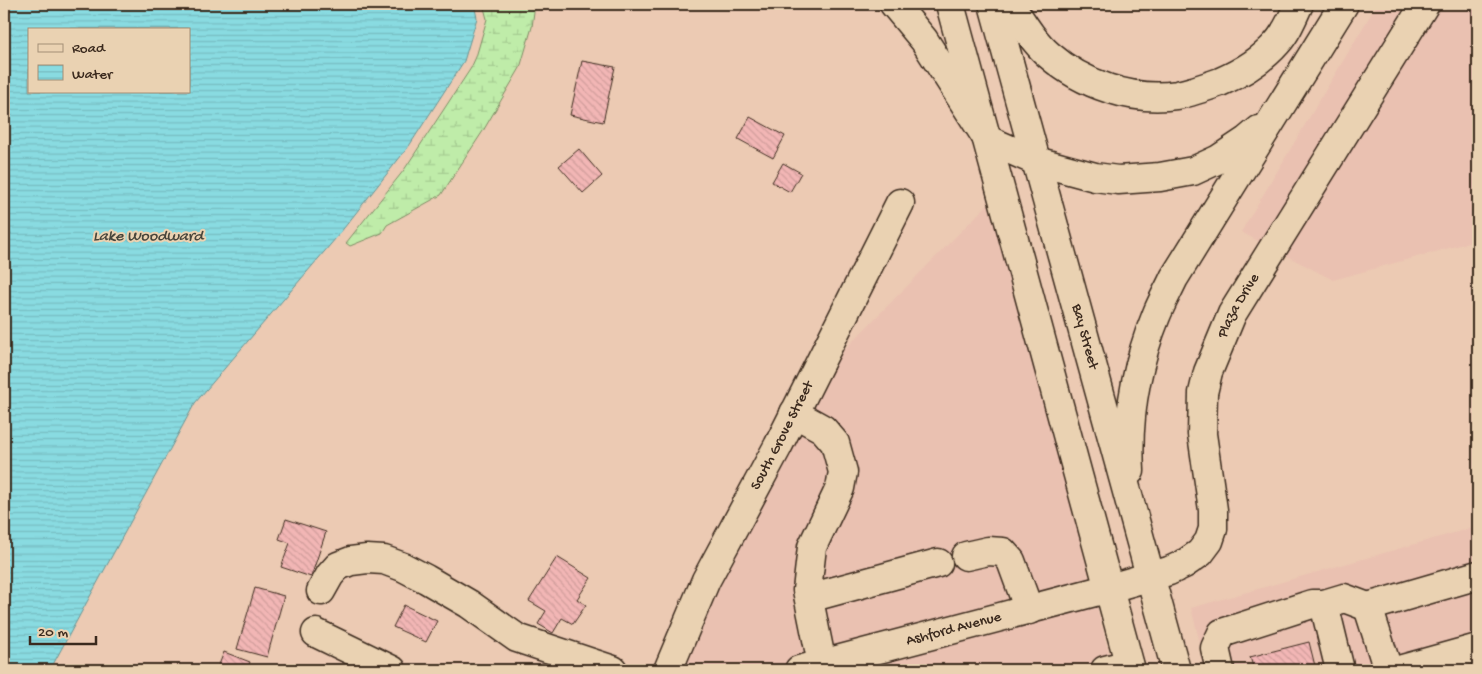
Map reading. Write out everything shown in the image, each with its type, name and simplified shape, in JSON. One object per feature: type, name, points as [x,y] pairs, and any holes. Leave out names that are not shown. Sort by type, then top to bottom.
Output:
[{"type":"main road","points":[[894,4],[924,40],[988,140],[1036,161],[1095,178],[1118,180],[1160,177],[1193,171],[1219,159],[1246,141],[1275,116]]},
{"type":"main road","points":[[950,4],[1110,588],[1122,668]]},
{"type":"main road","name":"Bay Street","points":[[992,4],[1176,670]]},
{"type":"main road","points":[[1010,4],[1029,33],[1048,55],[1074,73],[1098,85],[1129,94],[1153,96],[1175,95],[1204,88],[1246,68],[1277,43],[1290,24],[1299,4]]},
{"type":"main road","points":[[1133,513],[1129,460],[1134,394],[1140,362],[1156,317],[1174,278],[1344,4]]},
{"type":"main road","name":"Plaza Drive","points":[[1110,588],[1177,568],[1200,553],[1209,541],[1214,529],[1202,434],[1203,393],[1208,372],[1232,314],[1426,4]]},
{"type":"main road","name":"South Grove Street","points":[[668,670],[706,580],[794,414],[900,203]]},
{"type":"main road","points":[[794,414],[823,429],[834,443],[843,472],[840,488],[812,547],[808,590],[825,666]]},
{"type":"main road","points":[[966,556],[988,551],[1003,552],[1011,561],[1029,610]]},
{"type":"main road","points":[[321,591],[330,575],[338,566],[351,561],[367,559],[384,560],[426,578],[469,604],[517,638],[613,670]]},
{"type":"main road","points":[[809,598],[938,563]]},
{"type":"main road","points":[[1220,670],[1215,648],[1222,633],[1312,604],[1324,604],[1344,598],[1368,607],[1478,575]]},
{"type":"main road","name":"Ashford Avenue","points":[[825,666],[1110,588]]},
{"type":"main road","points":[[1324,604],[1340,670]]},
{"type":"main road","points":[[1368,607],[1388,670]]},
{"type":"main road","points":[[316,634],[392,670]]},
{"type":"main road","points":[[1400,670],[1478,648]]},
{"type":"shaded area","points":[[1377,4],[1478,4],[1478,240],[1333,280],[1241,232]]},
{"type":"shaded area","points":[[988,204],[1001,231],[1113,670],[677,670],[698,578],[840,354]]},
{"type":"shaded area","points":[[1478,526],[1478,670],[1207,670],[1191,608]]},
{"type":"green space","points":[[483,4],[535,4],[532,27],[520,68],[483,131],[441,195],[387,225],[382,233],[350,246],[346,243],[404,170],[471,68],[487,19]]},
{"type":"water","name":"Lake Woodward","points":[[4,4],[474,4],[477,18],[464,61],[409,146],[336,238],[195,403],[50,670],[4,670]]},
{"type":"building","points":[[582,61],[615,67],[603,122],[570,115]]},
{"type":"building","points":[[750,117],[785,136],[773,158],[738,139]]},
{"type":"building","points":[[579,149],[602,176],[583,193],[559,166]]},
{"type":"building","points":[[783,163],[801,173],[790,192],[772,182]]},
{"type":"building","points":[[286,519],[326,532],[311,577],[281,567],[290,543],[279,539]]},
{"type":"building","points":[[557,557],[591,578],[577,599],[586,605],[573,624],[562,618],[553,633],[538,624],[546,611],[529,601]]},
{"type":"building","points":[[255,588],[284,596],[267,657],[237,649]]},
{"type":"building","points":[[404,605],[437,621],[426,642],[393,627]]},
{"type":"building","points":[[1309,642],[1316,670],[1254,670],[1250,657]]},
{"type":"building","points":[[224,652],[250,662],[247,670],[217,670]]}]
